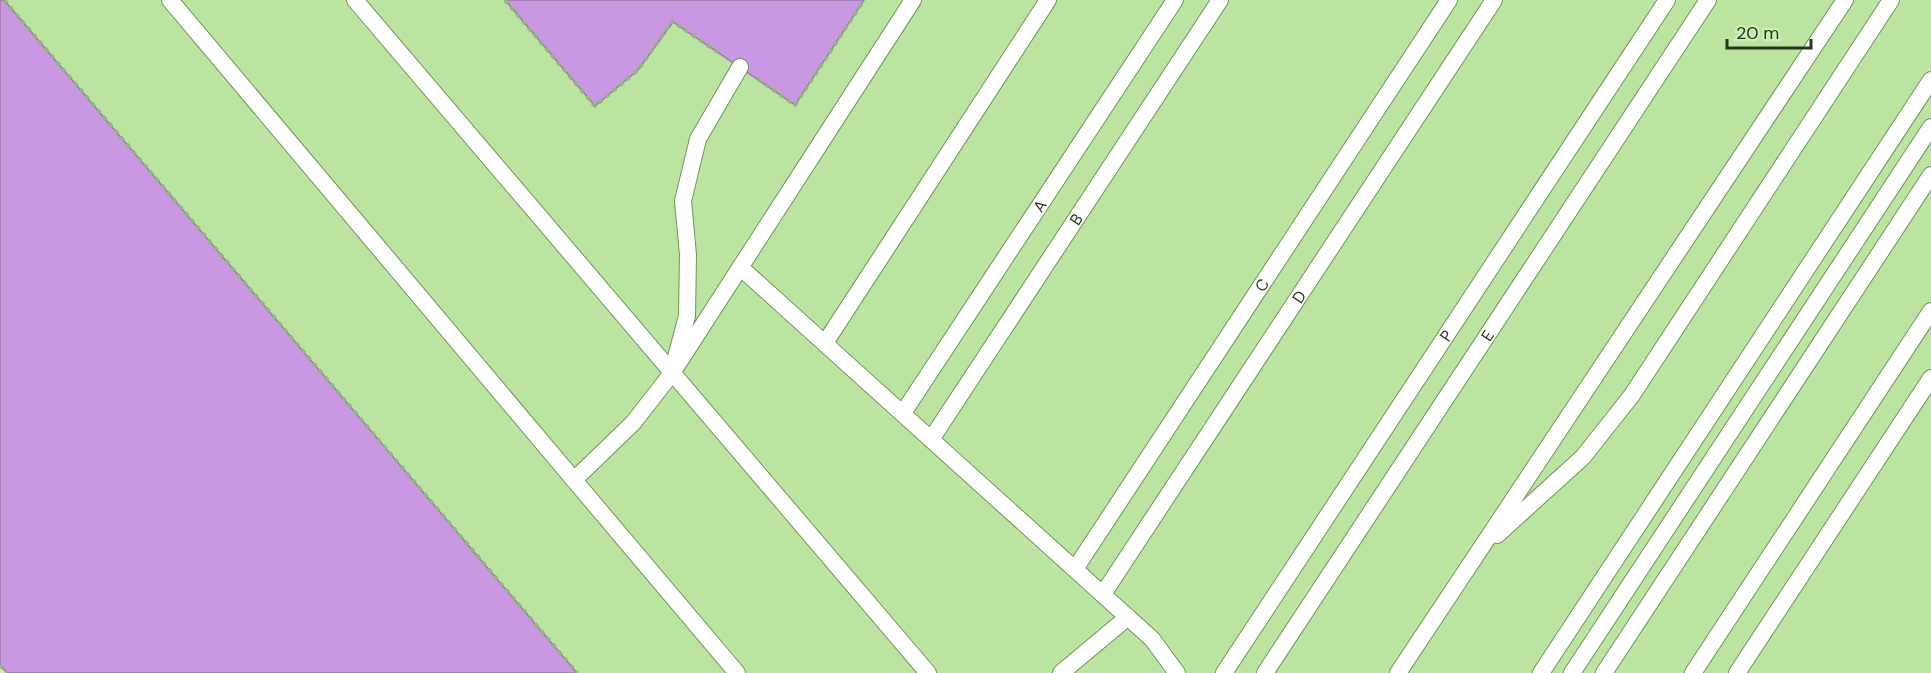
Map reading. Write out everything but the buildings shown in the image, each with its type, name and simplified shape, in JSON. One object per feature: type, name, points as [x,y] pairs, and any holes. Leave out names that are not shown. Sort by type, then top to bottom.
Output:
[{"type":"lane","points":[[170,0],[737,673]]},
{"type":"lane","points":[[355,0],[928,673]]},
{"type":"lane","points":[[574,480],[633,423],[672,373],[914,0]]},
{"type":"lane","points":[[825,343],[1048,0]]},
{"type":"lane","name":"A","points":[[903,413],[1175,0]]},
{"type":"lane","name":"B","points":[[932,438],[1220,0]]},
{"type":"lane","name":"C","points":[[1075,568],[1449,0]]},
{"type":"lane","name":"D","points":[[1103,594],[1494,0]]},
{"type":"lane","name":"P","points":[[1224,673],[1667,0]]},
{"type":"lane","name":"E","points":[[1265,673],[1708,0]]},
{"type":"lane","points":[[1398,673],[1845,0]]},
{"type":"lane","points":[[1477,553],[1583,456],[1632,395],[1892,0]]},
{"type":"lane","points":[[672,373],[687,316],[688,255],[683,201],[698,139],[740,67]]},
{"type":"lane","points":[[1541,673],[1931,80]]},
{"type":"lane","points":[[1572,673],[1931,127]]},
{"type":"lane","points":[[1604,673],[1931,175]]},
{"type":"lane","points":[[740,267],[1152,639],[1177,673]]},
{"type":"lane","points":[[1693,673],[1931,311]]},
{"type":"lane","points":[[1737,673],[1931,378]]},
{"type":"lane","points":[[1061,673],[1128,617]]},
{"type":"path","points":[[4,0],[577,673]]},
{"type":"path","points":[[505,0],[595,106],[638,70],[672,21],[795,105],[864,0]]},
{"type":"path","points":[[0,665],[7,673]]},
{"type":"shaded area","points":[[0,0],[4,0],[577,673],[7,673],[0,665]]},
{"type":"shaded area","points":[[4,0],[505,0],[595,106],[638,70],[672,21],[795,105],[864,0],[1931,0],[1931,673],[577,673]]},
{"type":"shaded area","points":[[505,0],[864,0],[795,105],[673,22],[638,70],[595,106]]}]
